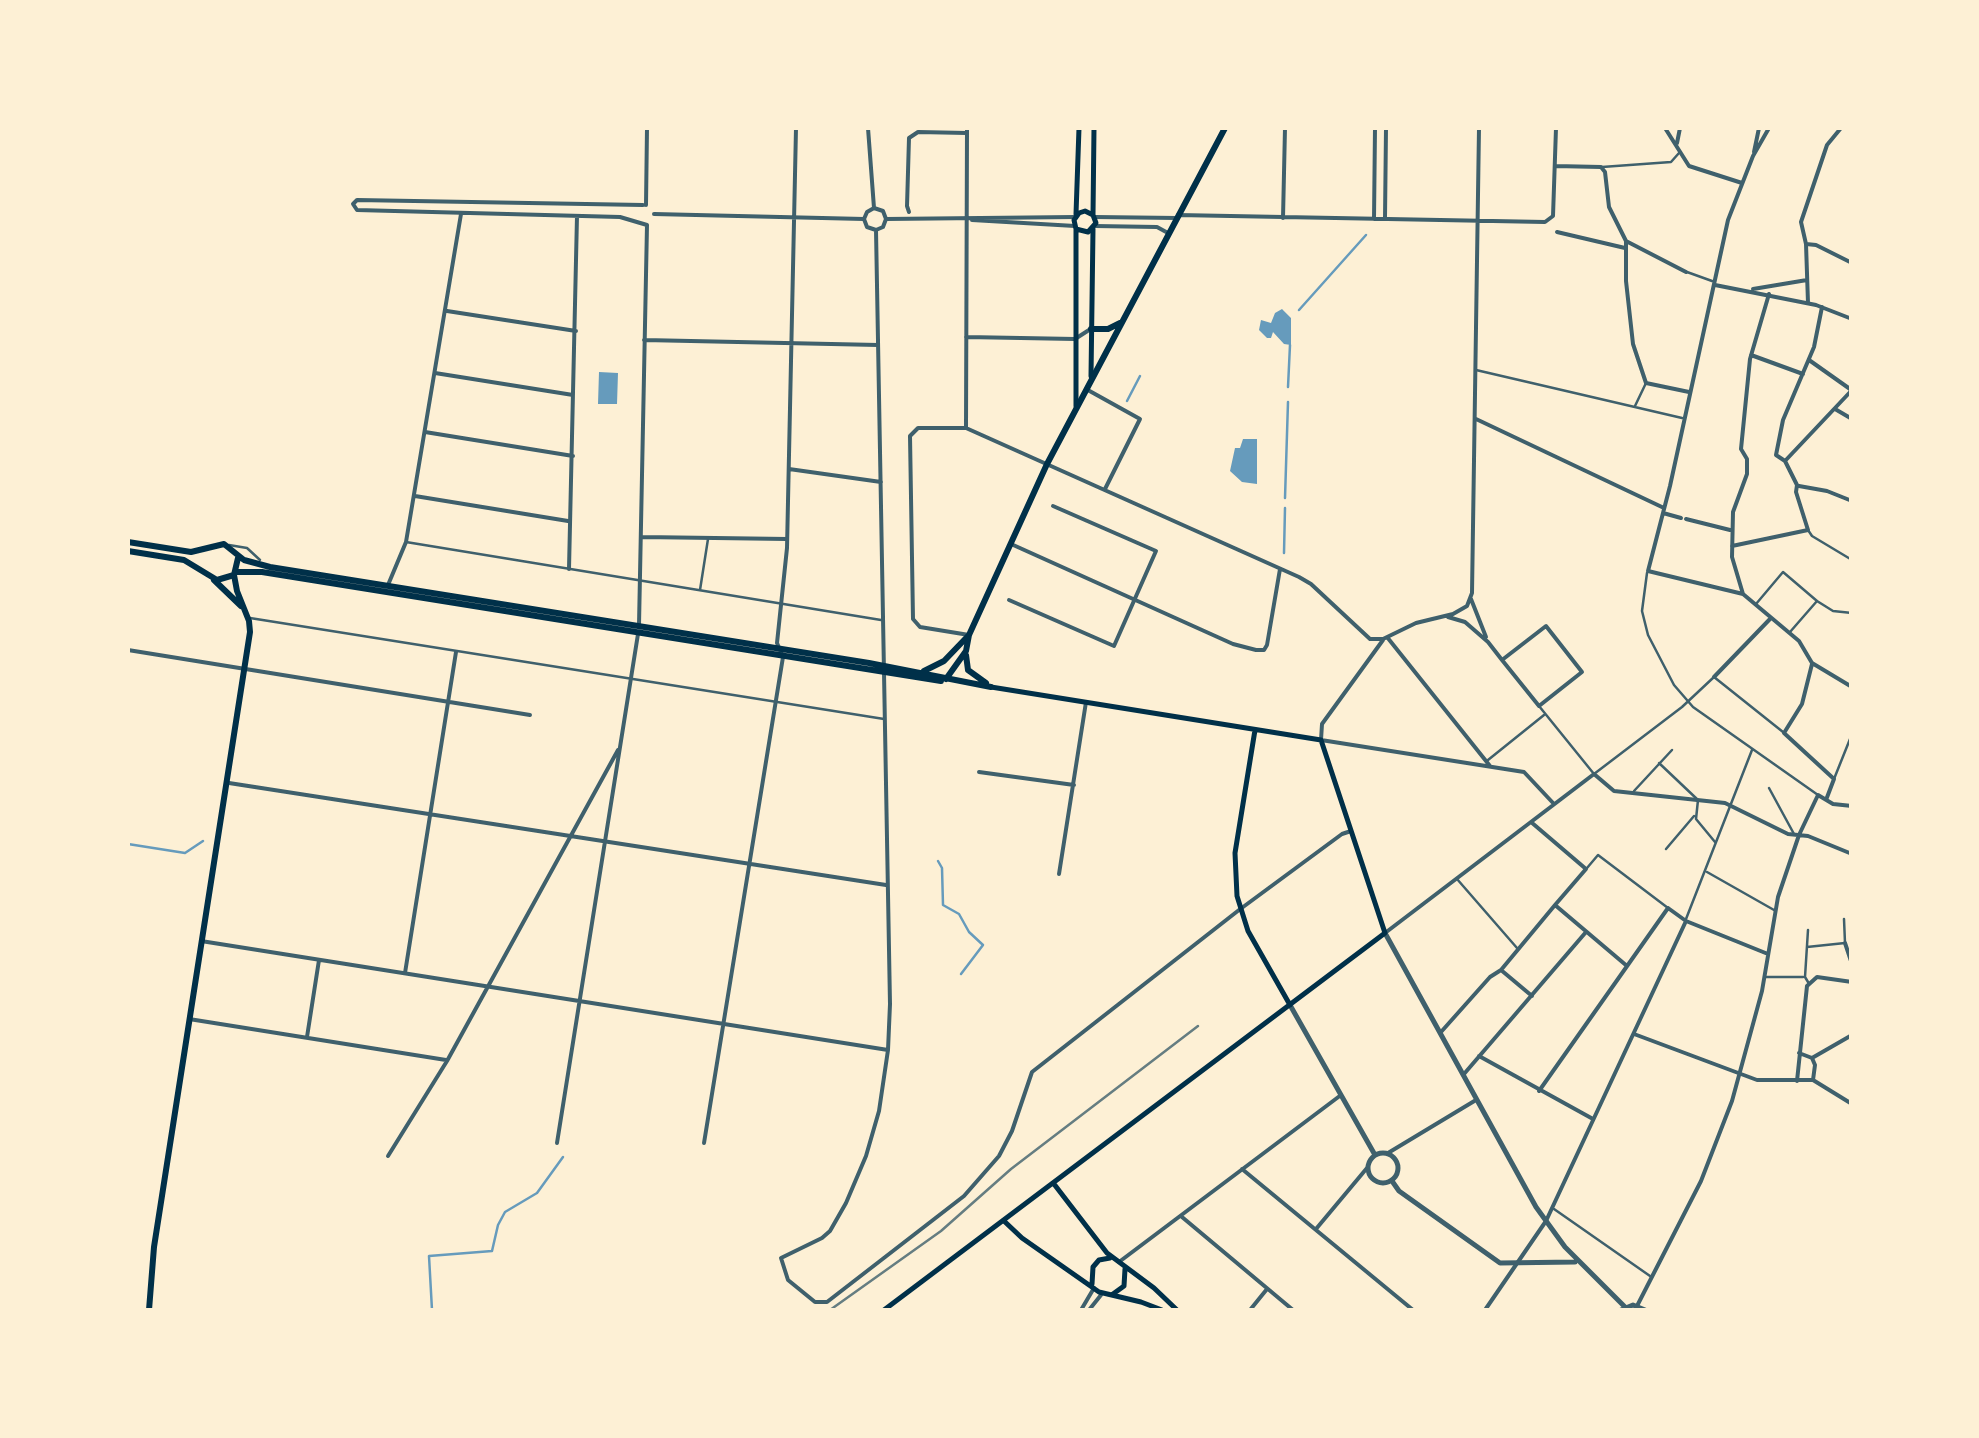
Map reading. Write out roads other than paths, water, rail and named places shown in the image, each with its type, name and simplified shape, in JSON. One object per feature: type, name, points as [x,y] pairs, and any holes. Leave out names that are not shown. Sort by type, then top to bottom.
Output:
[{"type":"main road","points":[[1076,409],[1079,128]]},
{"type":"main road","points":[[1092,379],[1094,128]]},
{"type":"main road","points":[[991,687],[968,670],[969,635],[1047,464],[1224,128]]},
{"type":"main road","points":[[1076,216],[1085,211],[1094,216]]},
{"type":"main road","points":[[1076,228],[1085,233],[1094,228]]},
{"type":"main road","points":[[1091,329],[1121,323]]},
{"type":"main road","points":[[128,542],[191,552],[216,544],[227,545],[246,561],[265,565],[638,630]]},
{"type":"main road","points":[[128,550],[181,559],[206,573],[246,614]]},
{"type":"main road","points":[[206,573],[202,559],[207,550]]},
{"type":"main road","points":[[148,1310],[154,1247],[250,632],[235,574],[238,555]]},
{"type":"main road","points":[[214,580],[255,572],[1321,740],[1385,933],[884,1310]]},
{"type":"main road","points":[[918,672],[938,665],[969,635]]},
{"type":"main road","points":[[950,680],[948,665],[956,650]]},
{"type":"main road","points":[[950,680],[966,651]]},
{"type":"main road","points":[[883,670],[918,672],[950,680]]},
{"type":"main road","points":[[1255,730],[1235,852],[1239,910],[1290,1005]]},
{"type":"main road","points":[[1054,1184],[1116,1260],[1178,1310]]},
{"type":"main road","points":[[1004,1220],[1022,1238],[1102,1294],[1162,1310]]},
{"type":"main road","points":[[1093,1286],[1092,1267],[1099,1260],[1116,1260]]},
{"type":"main road","points":[[1113,1294],[1124,1286],[1125,1269]]},
{"type":"street","points":[[644,205],[648,128]]},
{"type":"street","points":[[704,1143],[781,653],[777,643],[787,539],[796,128]]},
{"type":"street","points":[[868,128],[874,208]]},
{"type":"street","points":[[1283,218],[1285,128]]},
{"type":"street","points":[[1374,219],[1376,128]]},
{"type":"street","points":[[1384,219],[1386,128]]},
{"type":"street","points":[[1479,128],[1471,599],[1488,642]]},
{"type":"street","points":[[1549,221],[1553,216],[1556,128]]},
{"type":"street","points":[[1665,128],[1696,170],[1742,182]]},
{"type":"street","points":[[1555,166],[1601,168],[1672,162],[1678,150],[1680,128]]},
{"type":"street","points":[[1753,156],[1759,128]]},
{"type":"street","points":[[1769,128],[1753,156],[1728,220],[1641,602],[1648,635],[1665,672],[1688,702],[1818,795],[1852,806]]},
{"type":"street","points":[[1808,303],[1806,244],[1801,221],[1827,144],[1841,128]]},
{"type":"street","points":[[910,212],[907,145],[912,136],[918,132],[968,130],[966,428]]},
{"type":"street","points":[[1601,168],[1607,177],[1610,213],[1626,241],[1715,283],[1808,303],[1852,319]]},
{"type":"street","points":[[647,225],[635,220],[577,216],[357,210],[353,204],[357,200],[644,205],[654,214],[864,219]]},
{"type":"street","points":[[358,588],[385,588],[406,542],[462,214],[476,202]]},
{"type":"street","points":[[635,220],[634,210],[644,205]]},
{"type":"street","points":[[874,208],[883,211],[886,219],[884,227],[876,230],[867,227],[864,219],[874,208]]},
{"type":"street","points":[[558,1143],[638,630],[647,225],[654,214]]},
{"type":"street","points":[[569,569],[577,216]]},
{"type":"street","points":[[886,219],[1076,216]]},
{"type":"street","points":[[1094,216],[1549,221]]},
{"type":"street","points":[[967,220],[1076,228]]},
{"type":"street","points":[[1549,221],[1558,232],[1625,248]]},
{"type":"street","points":[[1094,228],[1157,227],[1169,233]]},
{"type":"street","points":[[876,230],[888,1050],[879,1111],[866,1156],[843,1209],[822,1238],[781,1258],[785,1275],[819,1303],[832,1298],[964,1196],[986,1174],[1012,1131],[1032,1072],[1239,910],[1342,834],[1351,832]]},
{"type":"street","points":[[1626,241],[1633,344],[1646,383],[1634,408]]},
{"type":"street","points":[[1806,244],[1816,245],[1852,264]]},
{"type":"street","points":[[1749,290],[1808,280]]},
{"type":"street","points":[[1746,596],[1731,531],[1733,512],[1747,474],[1741,450],[1751,355],[1769,294]]},
{"type":"street","points":[[1822,307],[1809,360],[1779,432],[1776,455],[1785,461],[1797,485],[1809,532],[1852,560]]},
{"type":"street","points":[[445,310],[576,332]]},
{"type":"street","points":[[966,337],[1075,339],[1091,329]]},
{"type":"street","points":[[644,340],[878,344]]},
{"type":"street","points":[[1751,355],[1803,374]]},
{"type":"street","points":[[1785,461],[1852,390],[1809,360]]},
{"type":"street","points":[[1476,370],[1684,419]]},
{"type":"street","points":[[435,373],[574,395]]},
{"type":"street","points":[[1646,383],[1689,392]]},
{"type":"street","points":[[1086,389],[1140,420],[1105,490]]},
{"type":"street","points":[[1835,409],[1852,419]]},
{"type":"street","points":[[1476,419],[1683,519],[1731,531]]},
{"type":"street","points":[[969,635],[920,627],[913,619],[910,436],[918,428],[966,428],[1280,569],[1311,584],[1366,637],[1374,640],[1464,609],[1471,599]]},
{"type":"street","points":[[425,432],[573,456]]},
{"type":"street","points":[[789,469],[881,482]]},
{"type":"street","points":[[1797,485],[1852,501]]},
{"type":"street","points":[[415,496],[570,521]]},
{"type":"street","points":[[1009,600],[1114,646],[1156,551],[1053,506]]},
{"type":"street","points":[[1732,546],[1809,532]]},
{"type":"street","points":[[640,536],[787,539]]},
{"type":"street","points":[[700,590],[708,538]]},
{"type":"street","points":[[406,542],[883,620]]},
{"type":"street","points":[[1010,544],[1233,644],[1264,650],[1280,569]]},
{"type":"street","points":[[227,545],[247,548],[265,565]]},
{"type":"street","points":[[1648,572],[1746,596],[1792,635],[1812,664],[1852,687]]},
{"type":"street","points":[[1756,604],[1783,572],[1832,612],[1852,612]]},
{"type":"street","points":[[1792,635],[1819,602]]},
{"type":"street","points":[[246,614],[456,652],[884,718]]},
{"type":"street","points":[[1444,616],[1464,622],[1488,642],[1594,774],[1612,790],[1730,805],[1852,854]]},
{"type":"street","points":[[1645,1310],[1637,1306],[1623,1309],[1536,1208],[1385,933],[1688,702],[1772,618]]},
{"type":"street","points":[[1502,660],[1546,626],[1570,656],[1582,672],[1538,706]]},
{"type":"street","points":[[1366,637],[1369,657]]},
{"type":"street","points":[[1387,637],[1322,724],[1321,740],[1488,764],[1528,774],[1554,804]]},
{"type":"street","points":[[1387,637],[1488,764]]},
{"type":"street","points":[[128,650],[530,715]]},
{"type":"street","points":[[405,973],[456,652]]},
{"type":"street","points":[[1784,733],[1802,704],[1812,664]]},
{"type":"street","points":[[1714,677],[1834,779]]},
{"type":"street","points":[[1059,874],[1086,702]]},
{"type":"street","points":[[1488,764],[1545,714]]},
{"type":"street","points":[[1826,800],[1852,734]]},
{"type":"street","points":[[388,1156],[447,1061],[620,746]]},
{"type":"street","points":[[1485,1310],[1546,1222],[1686,920],[1752,749]]},
{"type":"street","points":[[1633,792],[1672,750]]},
{"type":"street","points":[[1659,763],[1698,800]]},
{"type":"street","points":[[978,772],[1074,785]]},
{"type":"street","points":[[226,782],[886,885]]},
{"type":"street","points":[[1768,788],[1797,835]]},
{"type":"street","points":[[1637,1306],[1716,1148],[1740,1075],[1784,877],[1797,835],[1818,795]]},
{"type":"street","points":[[1666,849],[1696,816],[1698,800]]},
{"type":"street","points":[[1696,816],[1716,843]]},
{"type":"street","points":[[1531,822],[1586,869]]},
{"type":"street","points":[[1440,1032],[1490,976],[1501,970],[1598,855],[1686,920],[1768,954]]},
{"type":"street","points":[[1705,872],[1775,910]]},
{"type":"street","points":[[1457,878],[1518,950]]},
{"type":"street","points":[[1555,906],[1627,966]]},
{"type":"street","points":[[1539,1091],[1668,908]]},
{"type":"street","points":[[1844,920],[1852,964]]},
{"type":"street","points":[[1797,1082],[1808,984],[1808,930]]},
{"type":"street","points":[[1464,1074],[1586,932]]},
{"type":"street","points":[[201,941],[888,1050]]},
{"type":"street","points":[[1807,947],[1845,942]]},
{"type":"street","points":[[307,1037],[319,960]]},
{"type":"street","points":[[1501,970],[1532,996]]},
{"type":"street","points":[[1764,976],[1805,977]]},
{"type":"street","points":[[1808,984],[1816,977],[1852,982]]},
{"type":"street","points":[[1290,1005],[1375,1155]]},
{"type":"street","points":[[189,1019],[447,1061]]},
{"type":"street","points":[[1634,1034],[1757,1080],[1813,1080],[1852,1104]]},
{"type":"street","points":[[1799,1054],[1812,1058],[1852,1035]]},
{"type":"street","points":[[1479,1056],[1594,1120]]},
{"type":"street","points":[[1812,1058],[1813,1080]]},
{"type":"street","points":[[1116,1260],[1341,1095]]},
{"type":"street","points":[[1375,1155],[1388,1153],[1476,1100]]},
{"type":"street","points":[[1388,1153],[1398,1166],[1392,1181]]},
{"type":"street","points":[[1315,1230],[1375,1155]]},
{"type":"street","points":[[1368,1168],[1376,1182],[1392,1181]]},
{"type":"street","points":[[1242,1169],[1414,1310]]},
{"type":"street","points":[[1392,1181],[1400,1191],[1500,1262],[1563,1260],[1582,1265]]},
{"type":"street","points":[[1536,1208],[1552,1208],[1651,1278]]},
{"type":"street","points":[[1181,1216],[1294,1310]]},
{"type":"street","points":[[1524,1253],[1530,1262]]},
{"type":"street","points":[[1500,1262],[1507,1279]]},
{"type":"street","points":[[1081,1310],[1093,1286]]},
{"type":"street","points":[[1250,1310],[1267,1289]]},
{"type":"street","points":[[1089,1310],[1102,1294]]},
{"type":"water","points":[[1282,309],[1291,318],[1291,345],[1284,344],[1273,332],[1267,338],[1259,330],[1261,320],[1271,323],[1275,313]]},
{"type":"water","points":[[599,372],[618,373],[617,404],[598,404]]},
{"type":"water","points":[[1243,439],[1257,439],[1257,484],[1242,482],[1230,471],[1235,448],[1240,448]]},
{"type":"waterway","points":[[1299,310],[1366,235]]},
{"type":"waterway","points":[[1288,387],[1290,345]]},
{"type":"waterway","points":[[1127,401],[1140,376]]},
{"type":"waterway","points":[[1285,498],[1288,402]]},
{"type":"waterway","points":[[1284,553],[1285,508]]},
{"type":"waterway","points":[[128,844],[185,853],[203,841]]},
{"type":"waterway","points":[[938,861],[942,868],[943,905],[959,914],[969,932],[983,945],[961,974]]},
{"type":"waterway","points":[[432,1310],[429,1256],[492,1251],[505,1212],[537,1193],[563,1157]]},
{"type":"railway","points":[[830,1310],[941,1231],[1011,1169],[1198,1026]]}]
